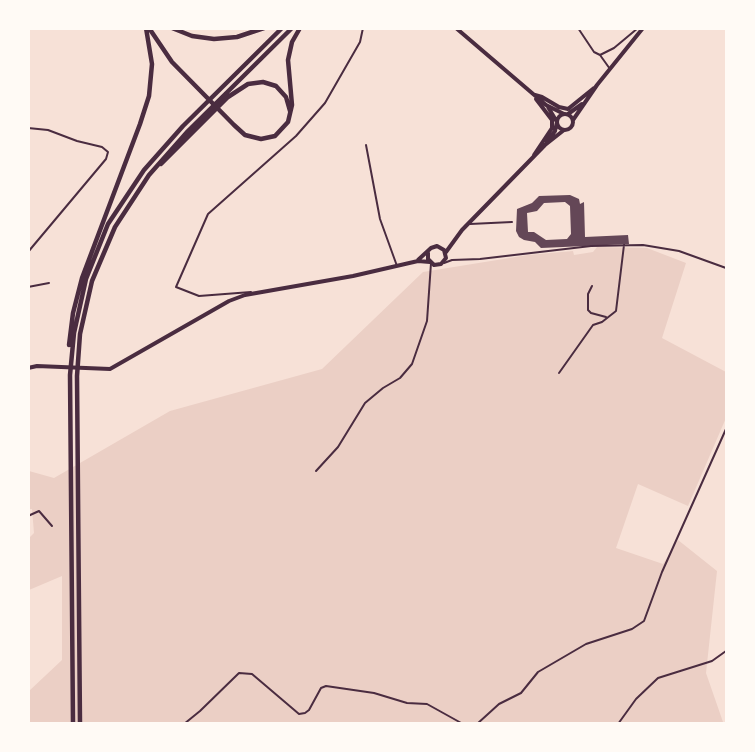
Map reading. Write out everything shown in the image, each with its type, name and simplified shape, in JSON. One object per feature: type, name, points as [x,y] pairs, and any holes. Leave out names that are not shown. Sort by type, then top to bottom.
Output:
[{"type":"highway","points":[[148,28],[164,53],[223,115],[245,135],[261,140],[279,133],[290,117],[292,105],[288,60],[292,42],[300,28]]},
{"type":"highway","points":[[73,720],[70,332],[77,297],[149,96],[152,64],[148,28]]},
{"type":"highway","points":[[172,28],[200,38],[221,39],[245,35],[264,28]]},
{"type":"highway","points":[[70,375],[74,333],[86,279],[99,243],[118,207],[156,155],[282,28]]},
{"type":"highway","points":[[80,723],[76,376],[84,316],[92,281],[106,245],[124,210],[140,186],[174,145],[292,28]]},
{"type":"highway","points":[[140,186],[213,111],[232,93],[243,87],[263,82],[276,86],[286,97],[290,117]]},
{"type":"main road","points":[[456,28],[546,105],[566,114],[573,120]]},
{"type":"main road","points":[[28,368],[37,366],[110,369],[243,294],[353,276],[418,261],[436,266],[444,263],[452,242],[545,146],[571,127],[586,99],[643,28]]},
{"type":"main road","points":[[534,95],[567,109],[597,85]]},
{"type":"main road","points":[[533,158],[552,128],[552,120],[534,95]]},
{"type":"main road","points":[[545,146],[560,116],[586,99]]},
{"type":"main road","points":[[546,105],[564,130]]},
{"type":"main road","points":[[418,261],[434,247],[452,242]]},
{"type":"main road","points":[[440,247],[446,253]]},
{"type":"main road","points":[[428,253],[430,263]]},
{"type":"street","points":[[243,294],[199,296],[176,287],[208,214],[296,136],[325,103],[360,42],[363,28]]},
{"type":"street","points":[[578,28],[594,52],[600,55],[610,69]]},
{"type":"street","points":[[600,55],[615,48],[638,28]]},
{"type":"street","points":[[28,128],[48,130],[102,147],[108,152],[106,159],[28,252]]},
{"type":"street","points":[[366,145],[380,219],[397,266]]},
{"type":"street","points":[[469,224],[512,222]]},
{"type":"street","points":[[559,373],[593,326],[602,322],[617,309],[624,245]]},
{"type":"street","points":[[444,263],[452,260],[480,259],[591,246],[643,245],[679,251],[726,268]]},
{"type":"street","points":[[446,253],[452,260]]},
{"type":"street","points":[[316,471],[338,447],[365,403],[374,394],[400,378],[412,364],[427,321],[430,263]]},
{"type":"street","points":[[430,270],[436,266]]},
{"type":"street","points":[[28,287],[49,283]]},
{"type":"street","points":[[592,286],[588,294],[588,310],[606,317]]},
{"type":"street","points":[[477,723],[499,704],[521,693],[538,672],[586,644],[633,630],[644,621],[662,572],[726,429]]},
{"type":"street","points":[[28,516],[39,511],[52,526]]},
{"type":"street","points":[[618,723],[636,699],[658,678],[712,661],[726,651]]},
{"type":"street","points":[[184,723],[240,673],[252,674],[299,714],[309,710],[321,688],[326,686],[374,693],[406,703],[427,704],[463,723]]},
{"type":"shaded area","points":[[597,247],[647,248],[686,263],[662,338],[726,372],[726,418],[688,506],[638,484],[616,548],[663,564],[678,540],[717,571],[706,673],[722,724],[29,723],[29,691],[62,660],[62,576],[29,590],[29,538],[34,533],[32,509],[29,509],[29,471],[54,478],[170,411],[322,369],[423,272],[528,255],[573,251],[574,255],[593,252]]},
{"type":"building","points":[[570,195],[579,199],[580,204],[584,202],[585,237],[628,235],[629,244],[541,248],[535,242],[524,240],[516,231],[517,209],[532,203],[539,196]],"holes":[[[565,202],[570,206],[571,234],[567,239],[546,240],[534,232],[528,232],[527,213],[537,211],[544,203]]]}]
